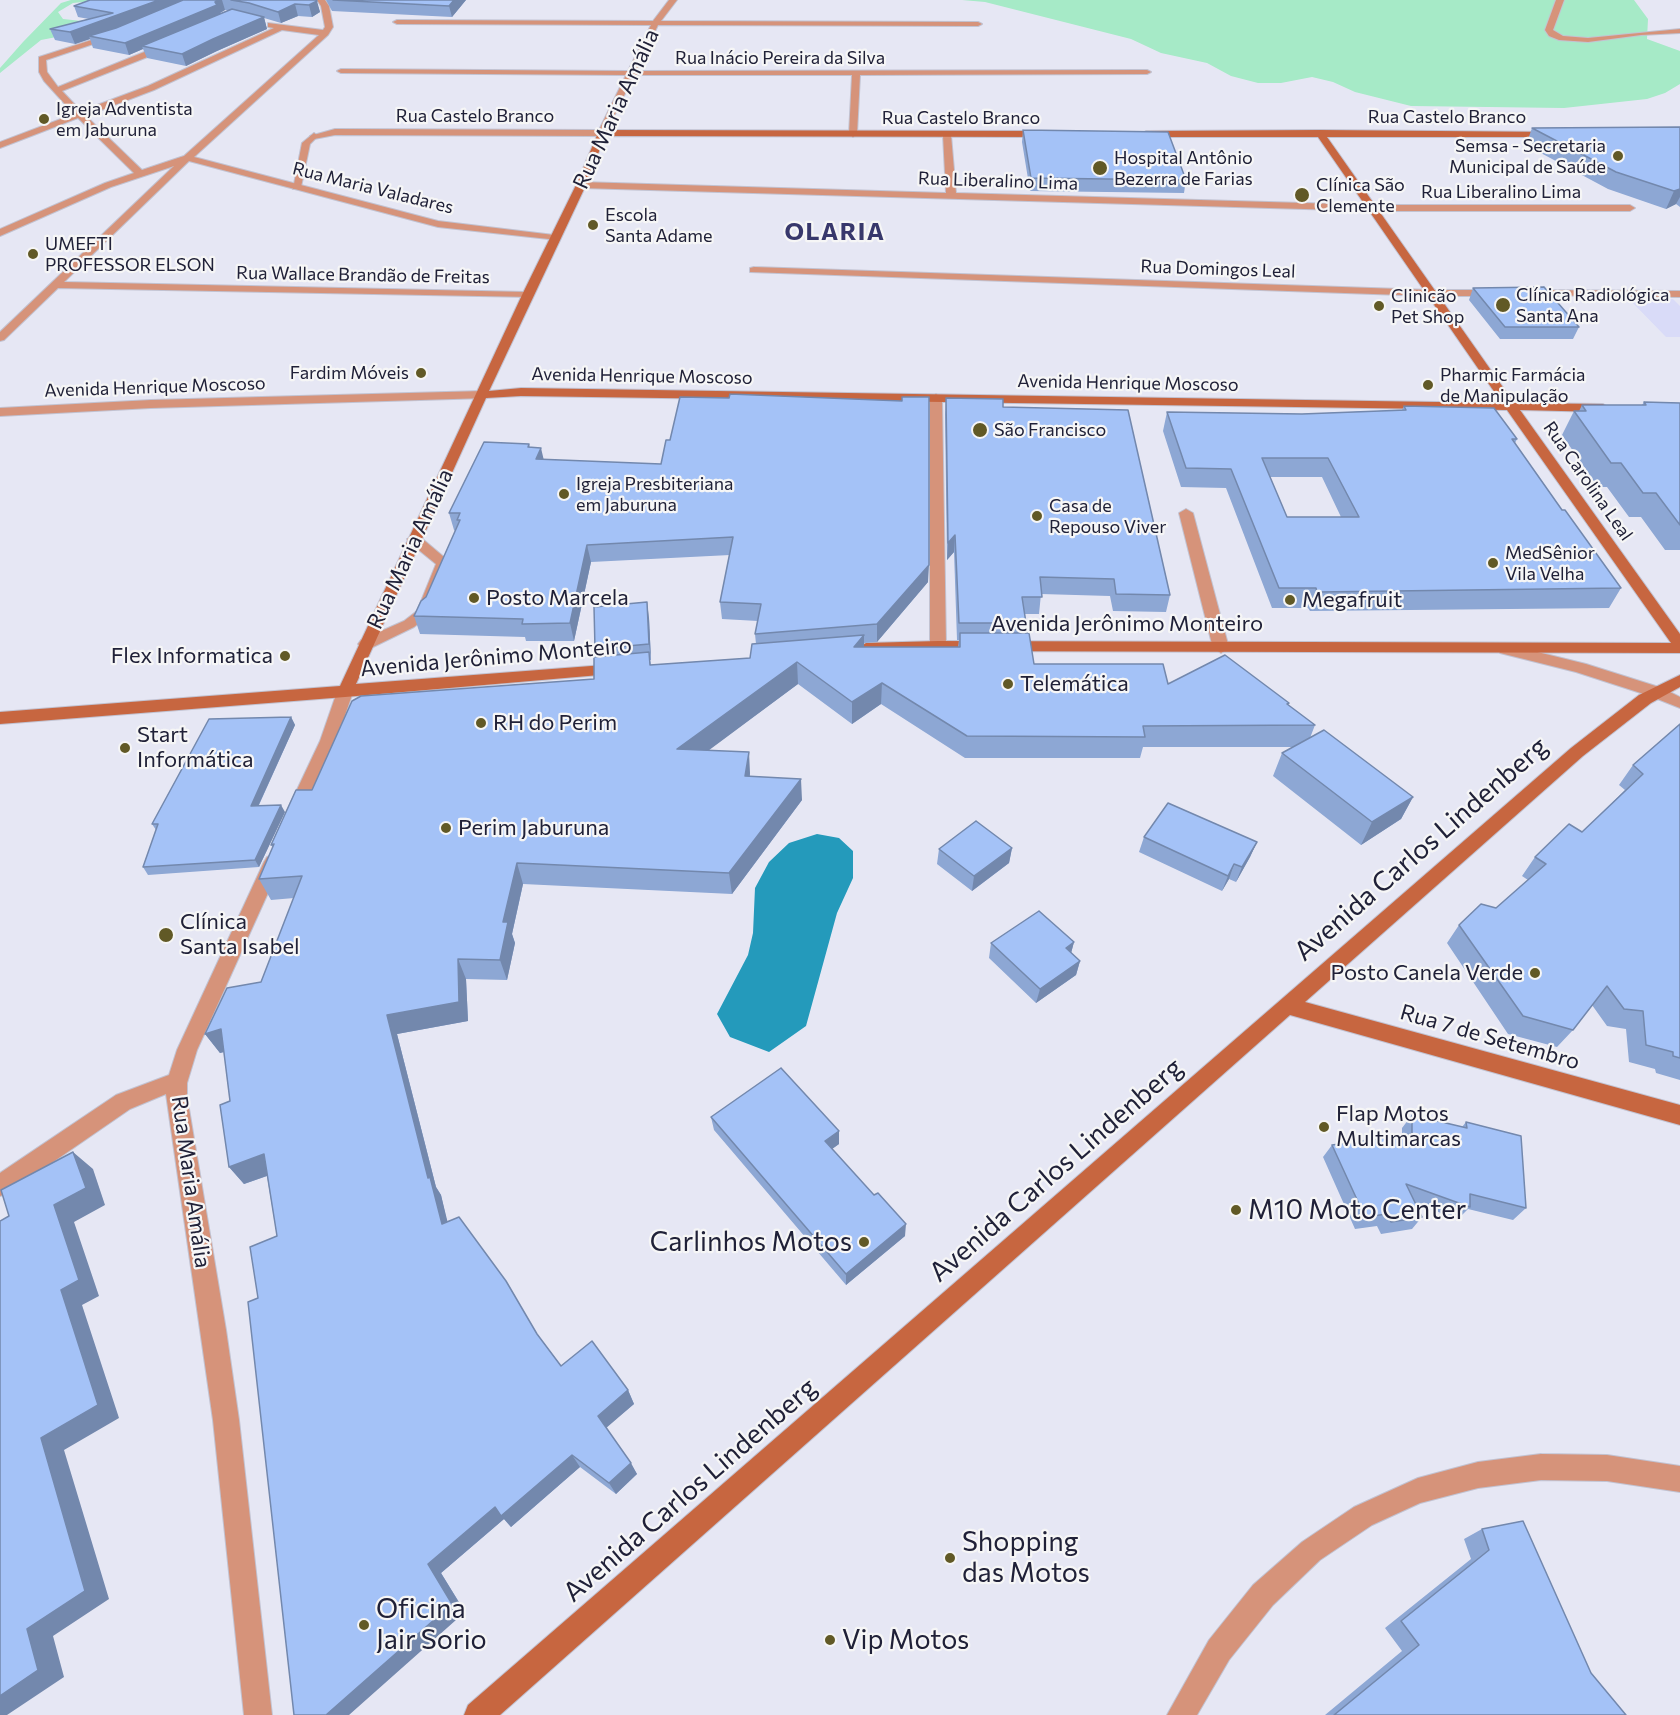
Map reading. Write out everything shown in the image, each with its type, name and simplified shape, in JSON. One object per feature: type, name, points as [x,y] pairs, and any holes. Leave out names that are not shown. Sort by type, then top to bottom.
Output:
[{"type":"street","points":[[0,338],[187,158],[327,30],[326,6],[321,0]]},
{"type":"street","name":"Rua Maria Amália","points":[[258,1715],[226,1420],[214,1330],[176,1111],[177,1083],[187,1050],[328,741],[345,692],[414,539],[483,395],[554,238],[581,185],[602,133],[656,22],[673,0]]},
{"type":"street","points":[[1560,0],[1549,30],[1552,34],[1562,38],[1588,40],[1641,33],[1680,31]]},
{"type":"street","points":[[262,21],[281,28],[327,30]]},
{"type":"street","points":[[397,22],[978,24]]},
{"type":"street","points":[[0,145],[151,88],[281,28]]},
{"type":"street","points":[[124,32],[46,56],[42,59],[43,72],[48,81],[81,116],[140,174]]},
{"type":"street","points":[[58,90],[173,43]]},
{"type":"street","name":"Rua Inácio Pereira da Silva","points":[[341,71],[1147,72]]},
{"type":"street","points":[[852,134],[856,73]]},
{"type":"street","name":"Rua Castelo Branco","points":[[297,187],[306,143],[314,136],[335,132],[1061,134]]},
{"type":"street","name":"Rua Carolina Leal","points":[[1320,133],[1430,293],[1680,646]]},
{"type":"street","name":"Rua Castelo Branco","points":[[1141,134],[1568,134]]},
{"type":"street","points":[[946,135],[951,196]]},
{"type":"street","points":[[0,233],[140,174],[187,158]]},
{"type":"street","name":"Rua Maria Valadares","points":[[187,158],[438,224],[554,238]]},
{"type":"street","name":"Rua Liberalino Lima","points":[[581,185],[1373,208],[1630,208]]},
{"type":"street","name":"Rua Domingos Leal","points":[[754,270],[1430,293],[1680,294]]},
{"type":"street","name":"Rua Wallace Brandão de Freitas","points":[[54,285],[527,296]]},
{"type":"street","name":"Avenida Henrique Moscoso","points":[[0,412],[151,404],[521,392],[1620,408]]},
{"type":"street","points":[[936,398],[938,646]]},
{"type":"street","points":[[1186,513],[1221,648]]},
{"type":"street","points":[[366,644],[409,624],[423,614],[444,563],[414,539]]},
{"type":"street","name":"Avenida Jerônimo Monteiro","points":[[847,650],[938,646],[1505,649],[1680,646]]},
{"type":"street","points":[[1505,649],[1580,668],[1656,692],[1680,703]]},
{"type":"street","name":"Avenida Jerônimo Monteiro","points":[[0,718],[636,668]]},
{"type":"street","name":"Avenida Carlos Lindenberg","points":[[478,1715],[1577,752],[1656,692],[1680,680]]},
{"type":"street","name":"Rua 7 de Setembro","points":[[1288,1006],[1680,1115]]},
{"type":"street","points":[[0,1186],[123,1102],[160,1086],[177,1083]]},
{"type":"street","points":[[1181,1715],[1219,1650],[1263,1595],[1311,1551],[1363,1516],[1418,1491],[1479,1475],[1541,1467],[1607,1468],[1680,1479]]},
{"type":"shaded area","points":[[1629,299],[1673,299],[1680,306],[1680,337],[1666,337]]},
{"type":"green space","points":[[71,0],[103,0],[73,3],[58,12],[63,19],[91,22],[72,34],[41,40],[0,73],[0,68],[23,42],[61,3]]},
{"type":"green space","points":[[962,0],[1634,0],[1648,19],[1647,39],[1680,51],[1680,84],[1665,93],[1647,99],[1564,108],[1411,106],[1355,92],[1333,82],[1312,77],[1281,83],[1258,83],[1231,76],[1207,63],[1161,53],[1131,39],[985,2]]},
{"type":"water","points":[[817,834],[839,838],[853,851],[853,878],[837,913],[806,1026],[769,1052],[730,1037],[717,1014],[748,955],[753,933],[755,888],[769,862],[789,843]]},
{"type":"building","points":[[90,0],[159,0],[70,32],[50,29],[113,13],[74,6]]},
{"type":"building","points":[[183,0],[219,0],[215,2],[217,5],[125,43],[89,36],[116,28]]},
{"type":"building","points":[[231,0],[317,1],[309,5],[295,4],[278,12]]},
{"type":"building","points":[[333,0],[454,0],[449,6]]},
{"type":"building","points":[[232,9],[264,17],[182,54],[142,46]]},
{"type":"building","points":[[1680,127],[1680,189],[1674,191],[1616,172],[1532,128]]},
{"type":"building","name":"Hospital Antônio Bezerra de Farias","points":[[1023,130],[1168,132],[1186,180],[1031,178]]},
{"type":"building","points":[[1544,287],[1579,327],[1505,327],[1473,288]]},
{"type":"building","points":[[730,394],[902,401],[902,397],[929,397],[929,565],[877,624],[755,634],[761,604],[720,602],[733,537],[587,545],[570,623],[522,624],[523,619],[414,616],[421,601],[426,597],[460,520],[457,520],[460,513],[449,513],[484,442],[529,444],[528,447],[541,448],[536,459],[661,464],[666,440],[670,440],[680,397],[729,398]]},
{"type":"building","points":[[946,398],[1003,399],[1003,407],[1128,410],[1170,595],[1116,594],[1114,579],[1040,577],[1042,597],[1022,597],[1026,623],[959,623],[955,535],[948,543]]},
{"type":"building","points":[[1644,402],[1680,403],[1680,525],[1656,493],[1643,493],[1621,463],[1611,463],[1574,411],[1586,411],[1582,405],[1646,405]]},
{"type":"building","points":[[1404,406],[1494,408],[1517,439],[1512,439],[1562,510],[1565,510],[1621,588],[1317,592],[1316,588],[1279,588],[1231,469],[1186,468],[1167,412],[1302,414],[1406,410]],"holes":[[[1262,458],[1328,458],[1359,517],[1287,517]]]},
{"type":"building","points":[[647,602],[649,644],[595,649],[594,607]]},
{"type":"building","points":[[960,633],[1029,633],[1034,664],[1163,664],[1168,684],[1225,655],[1315,725],[1143,726],[1145,737],[967,736],[882,683],[852,702],[797,662],[677,749],[749,752],[745,776],[801,779],[729,873],[517,863],[503,922],[508,922],[500,960],[458,959],[459,1002],[387,1015],[428,1178],[430,1177],[442,1224],[459,1217],[506,1281],[537,1334],[561,1366],[592,1341],[628,1390],[598,1416],[631,1463],[609,1483],[572,1455],[501,1516],[495,1507],[428,1564],[452,1604],[326,1715],[294,1715],[248,1302],[258,1298],[250,1247],[277,1236],[264,1154],[229,1167],[220,1105],[230,1101],[221,1029],[205,1034],[227,988],[261,982],[302,876],[259,879],[274,844],[271,845],[296,790],[312,790],[352,701],[361,696],[594,679],[594,657],[649,652],[650,665],[750,658],[752,644],[864,635],[854,647],[960,647]]},
{"type":"building","points":[[291,717],[251,806],[281,805],[255,860],[143,867],[158,824],[152,824],[209,719]]},
{"type":"building","points":[[1680,724],[1680,1058],[1673,1056],[1673,1052],[1646,1045],[1643,1011],[1624,1009],[1607,986],[1573,1030],[1523,1016],[1459,925],[1481,904],[1496,908],[1546,864],[1535,857],[1569,824],[1582,832],[1643,774],[1633,765]]},
{"type":"building","points":[[1324,730],[1413,797],[1372,822],[1282,753]]},
{"type":"building","points":[[1168,803],[1257,842],[1242,867],[1234,864],[1228,876],[1144,837]]},
{"type":"building","points":[[976,821],[1012,848],[974,876],[939,849]]},
{"type":"building","points":[[1039,911],[1074,942],[1066,948],[1080,961],[1040,989],[991,943]]},
{"type":"building","points":[[781,1068],[839,1131],[825,1141],[874,1195],[878,1193],[906,1224],[846,1274],[711,1117]]},
{"type":"building","points":[[1412,1115],[1467,1128],[1466,1122],[1521,1136],[1526,1208],[1470,1194],[1470,1207],[1406,1184],[1422,1217],[1391,1222],[1387,1214],[1365,1217],[1332,1145],[1412,1134]]},
{"type":"building","points":[[73,1152],[86,1188],[54,1205],[79,1280],[61,1290],[98,1405],[41,1438],[85,1591],[27,1629],[38,1670],[0,1696],[0,1221],[9,1216],[1,1190]]},
{"type":"building","points":[[1523,1521],[1591,1673],[1626,1715],[1334,1715],[1419,1645],[1401,1621],[1489,1550],[1482,1529]]},
{"type":"place","name":"Igreja Adventista em Jaburuna","points":[[44,119]]},
{"type":"place","name":"Semsa - Secretaria Municipal de Saúde","points":[[1618,156]]},
{"type":"place","name":"Hospital Antônio Bezerra de Farias","points":[[1100,168]]},
{"type":"place","name":"Clínica São Clemente","points":[[1302,195]]},
{"type":"place","name":"Escola Santa Adame","points":[[593,225]]},
{"type":"place","name":"UMEFTI PROFESSOR ELSON","points":[[33,254]]},
{"type":"place","name":"Clínica Radiológica Santa Ana","points":[[1503,305]]},
{"type":"place","name":"Clinicão Pet Shop","points":[[1379,306]]},
{"type":"place","name":"Fardim Móveis","points":[[421,373]]},
{"type":"place","name":"Pharmic Farmácia de Manipulação","points":[[1428,385]]},
{"type":"place","name":"São Francisco","points":[[980,430]]},
{"type":"place","name":"Igreja Presbiteriana em Jaburuna","points":[[564,494]]},
{"type":"place","name":"Casa de Repouso Viver","points":[[1037,516]]},
{"type":"place","name":"MedSênior Vila Velha","points":[[1493,563]]},
{"type":"place","name":"Posto Marcela","points":[[474,598]]},
{"type":"place","name":"Megafruit","points":[[1290,600]]},
{"type":"place","name":"Flex Informatica","points":[[285,656]]},
{"type":"place","name":"Telemática","points":[[1008,684]]},
{"type":"place","name":"RH do Perim","points":[[481,723]]},
{"type":"place","name":"Start Informática","points":[[125,748]]},
{"type":"place","name":"Perim Jaburuna","points":[[446,828]]},
{"type":"place","name":"Clínica Santa Isabel","points":[[166,935]]},
{"type":"place","name":"Posto Canela Verde","points":[[1535,973]]},
{"type":"place","name":"Flap Motos Multimarcas","points":[[1324,1127]]},
{"type":"place","name":"M10 Moto Center","points":[[1236,1210]]},
{"type":"place","name":"Carlinhos Motos","points":[[864,1242]]},
{"type":"place","name":"Shopping das Motos","points":[[950,1558]]},
{"type":"place","name":"Oficina Jair Sorio","points":[[364,1625]]},
{"type":"place","name":"Vip Motos","points":[[830,1640]]},
{"type":"district","name":"OLARIA","points":[[835,232]]}]
